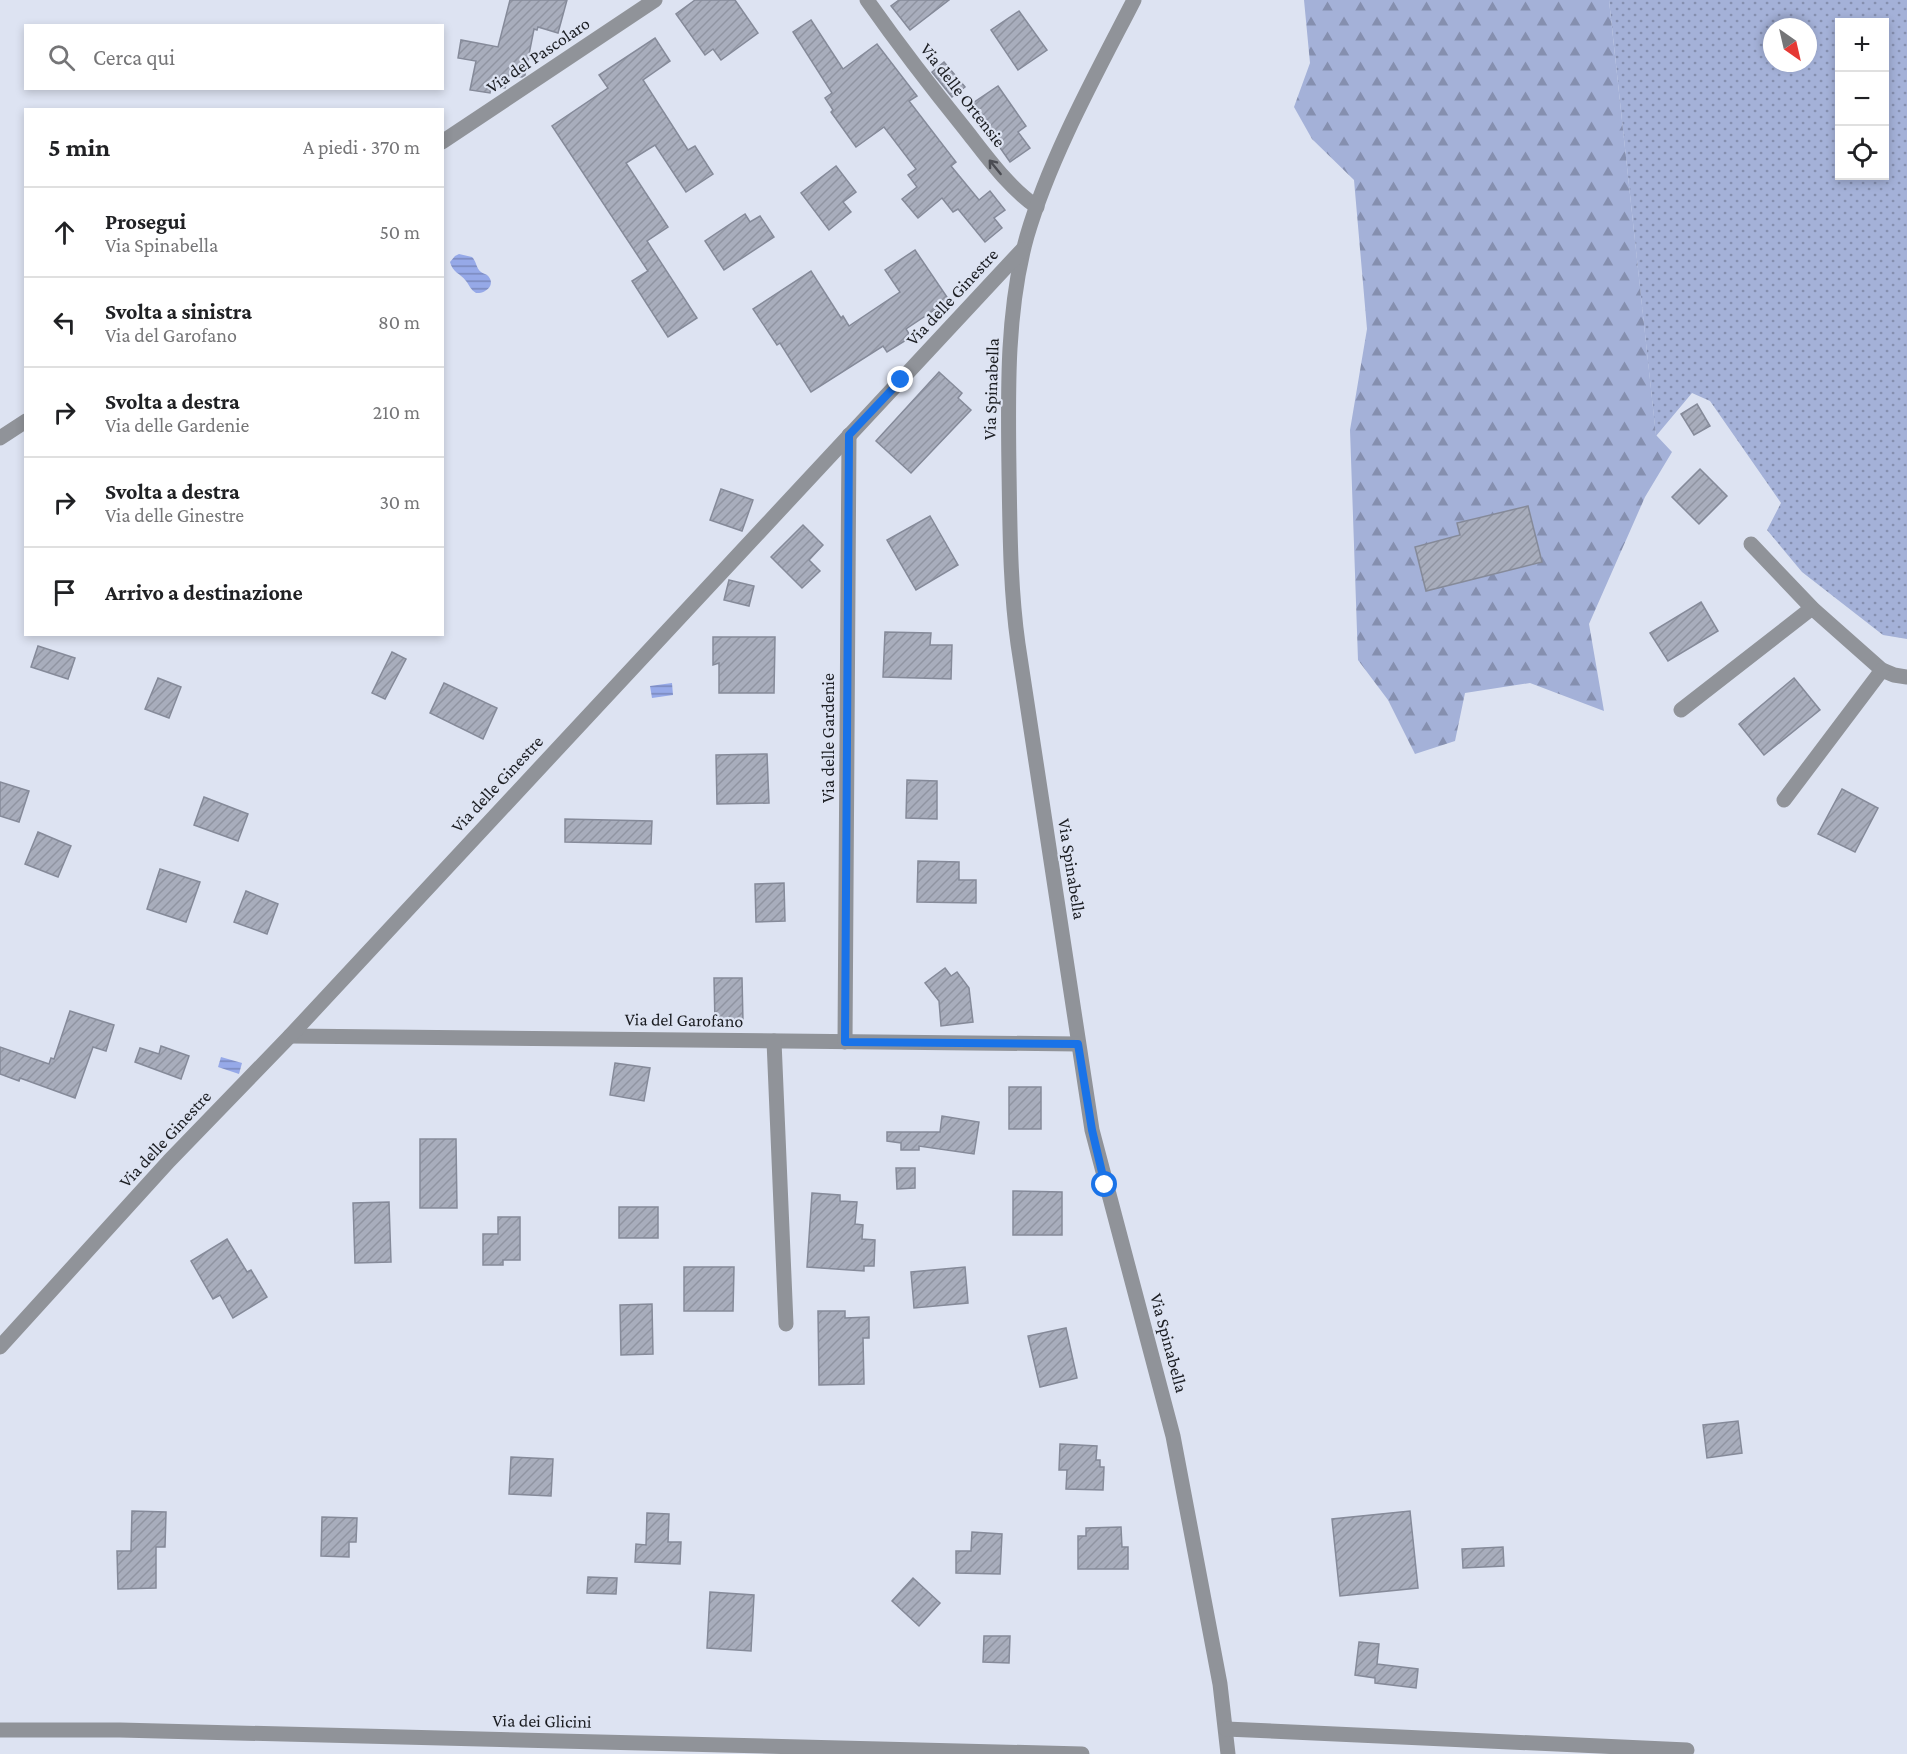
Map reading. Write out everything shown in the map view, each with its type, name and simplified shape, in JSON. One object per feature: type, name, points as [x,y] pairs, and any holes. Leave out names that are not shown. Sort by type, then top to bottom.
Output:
[{"type":"street","name":"Via del Pascolaro","points":[[444,141],[655,0]]},
{"type":"street","name":"Via delle Ortensie","points":[[867,0],[1004,178],[1019,194],[1037,207]]},
{"type":"street","name":"Via Spinabella","points":[[1134,0],[1064,143],[1037,207],[1024,248],[1018,279],[1009,372],[1012,590],[1018,644],[1078,1044],[1096,1147],[1175,1445],[1220,1684],[1228,1754]]},
{"type":"street","name":"Via delle Ginestre","points":[[0,1347],[165,1165],[290,1036],[1024,248]]},
{"type":"street","points":[[0,438],[24,422]]},
{"type":"street","name":"Via delle Gardenie","points":[[845,1042],[849,435]]},
{"type":"street","points":[[1751,544],[1812,608],[1882,670],[1907,677]]},
{"type":"street","points":[[1681,710],[1812,608]]},
{"type":"street","points":[[1784,800],[1882,670]]},
{"type":"street","name":"Via del Garofano","points":[[290,1036],[1078,1044]]},
{"type":"street","points":[[774,1041],[786,1324]]},
{"type":"street","points":[[1226,1729],[1687,1750]]},
{"type":"street","name":"Via dei Glicini","points":[[0,1730],[120,1730],[535,1747],[1082,1754]]},
{"type":"green space","points":[[1304,0],[1609,0],[1656,435],[1672,452],[1645,497],[1589,624],[1604,711],[1530,683],[1465,693],[1455,741],[1415,754],[1388,700],[1358,660],[1350,430],[1367,329],[1354,180],[1312,139],[1294,107],[1310,63]]},
{"type":"green space","points":[[1609,0],[1907,0],[1907,639],[1883,635],[1802,572],[1767,530],[1781,503],[1710,401],[1692,393],[1656,436]]},
{"type":"shaded area","points":[[459,254],[472,257],[480,271],[490,278],[491,285],[487,290],[476,293],[453,268],[450,262]]},
{"type":"shaded area","points":[[672,683],[673,695],[652,698],[650,686]]},
{"type":"shaded area","points":[[221,1057],[242,1063],[239,1074],[218,1067]]},
{"type":"building","points":[[510,0],[567,0],[558,33],[538,27],[537,30],[534,29],[525,75],[522,77],[509,75],[505,88],[491,86],[490,93],[470,90],[476,61],[458,58],[461,40],[498,47]]},
{"type":"building","points":[[695,0],[735,0],[758,33],[721,60],[713,49],[705,55],[676,14]]},
{"type":"building","points":[[899,0],[949,0],[910,30],[891,6]]},
{"type":"building","points":[[1019,11],[1047,50],[1018,70],[991,30]]},
{"type":"building","points":[[811,20],[843,69],[877,44],[917,96],[909,101],[956,162],[951,166],[979,200],[990,191],[1005,210],[994,218],[1002,228],[985,242],[958,209],[953,212],[942,198],[918,218],[902,199],[917,187],[908,175],[916,169],[884,127],[856,147],[831,112],[833,110],[825,98],[832,93],[793,32]]},
{"type":"building","points":[[655,38],[670,61],[643,80],[688,150],[695,146],[713,174],[686,192],[655,145],[626,163],[668,227],[647,241],[697,318],[668,337],[632,281],[648,271],[552,126],[608,88],[599,75]]},
{"type":"building","points":[[944,62],[965,87],[952,97],[932,72]]},
{"type":"building","points":[[998,86],[1026,126],[1018,132],[1030,148],[1010,162],[970,105]]},
{"type":"building","points":[[836,166],[856,192],[843,202],[851,212],[829,230],[801,193]]},
{"type":"building","points":[[745,214],[750,222],[760,216],[774,237],[724,270],[705,241]]},
{"type":"building","points":[[915,250],[949,300],[906,329],[911,337],[887,352],[883,346],[811,392],[780,343],[777,345],[753,309],[811,271],[841,318],[843,316],[849,326],[900,292],[885,270]]},
{"type":"building","points":[[939,372],[962,393],[958,398],[971,410],[911,473],[876,441]]},
{"type":"building","points":[[1697,404],[1710,426],[1694,435],[1681,414]]},
{"type":"building","points":[[1700,469],[1727,496],[1699,524],[1672,497]]},
{"type":"building","points":[[721,489],[753,500],[742,531],[710,520]]},
{"type":"building","points":[[1528,506],[1542,562],[1426,591],[1415,547],[1460,535],[1457,523]]},
{"type":"building","points":[[930,516],[958,565],[916,590],[887,540]]},
{"type":"building","points":[[803,525],[823,545],[809,560],[820,571],[802,588],[771,557]]},
{"type":"building","points":[[729,580],[754,586],[749,606],[724,600]]},
{"type":"building","points":[[1701,602],[1718,631],[1668,661],[1650,633]]},
{"type":"building","points":[[885,632],[931,633],[930,645],[952,645],[951,679],[883,677]]},
{"type":"building","points":[[713,637],[775,637],[774,693],[719,693],[719,663],[713,665]]},
{"type":"building","points":[[38,646],[75,658],[68,679],[31,667]]},
{"type":"building","points":[[392,652],[406,659],[385,699],[372,693]]},
{"type":"building","points":[[158,678],[181,687],[169,718],[145,709]]},
{"type":"building","points":[[1794,678],[1820,710],[1764,755],[1739,724]]},
{"type":"building","points":[[444,683],[497,708],[483,739],[430,713]]},
{"type":"building","points":[[767,754],[769,803],[717,804],[716,755]]},
{"type":"building","points":[[907,780],[937,781],[937,819],[906,818]]},
{"type":"building","points":[[0,782],[29,791],[19,822],[0,816]]},
{"type":"building","points":[[1842,789],[1878,808],[1855,852],[1818,834]]},
{"type":"building","points":[[204,797],[248,814],[238,841],[194,825]]},
{"type":"building","points":[[565,819],[652,821],[651,844],[565,842]]},
{"type":"building","points":[[38,832],[71,846],[58,877],[25,864]]},
{"type":"building","points":[[918,861],[959,862],[959,880],[976,880],[976,903],[917,902]]},
{"type":"building","points":[[160,869],[200,882],[186,922],[147,909]]},
{"type":"building","points":[[784,883],[785,921],[756,922],[755,884]]},
{"type":"building","points":[[246,891],[278,904],[267,934],[234,922]]},
{"type":"building","points":[[945,968],[951,976],[957,972],[969,988],[973,1022],[941,1026],[939,1001],[925,983]]},
{"type":"building","points":[[714,978],[742,978],[743,1022],[715,1023]]},
{"type":"building","points":[[70,1011],[114,1025],[106,1051],[93,1047],[75,1098],[20,1078],[19,1081],[0,1074],[0,1047],[49,1064],[51,1058],[54,1059]]},
{"type":"building","points":[[161,1046],[189,1056],[181,1079],[135,1062],[140,1048],[159,1054]]},
{"type":"building","points":[[615,1063],[650,1068],[644,1101],[610,1095]]},
{"type":"building","points":[[1009,1087],[1041,1087],[1041,1129],[1009,1129]]},
{"type":"building","points":[[942,1116],[979,1122],[974,1154],[919,1146],[919,1150],[901,1150],[901,1143],[887,1141],[887,1132],[940,1132]]},
{"type":"building","points":[[420,1139],[456,1139],[457,1208],[420,1208]]},
{"type":"building","points":[[896,1168],[915,1168],[915,1188],[897,1189]]},
{"type":"building","points":[[1013,1191],[1062,1192],[1062,1235],[1013,1235]]},
{"type":"building","points":[[812,1193],[840,1195],[840,1201],[857,1202],[855,1224],[863,1225],[862,1239],[875,1240],[874,1266],[864,1266],[864,1271],[807,1267]]},
{"type":"building","points":[[389,1202],[391,1262],[355,1263],[353,1203]]},
{"type":"building","points":[[619,1207],[658,1207],[658,1238],[619,1238]]},
{"type":"building","points":[[498,1217],[520,1217],[520,1260],[503,1260],[503,1265],[483,1265],[483,1234],[498,1234]]},
{"type":"building","points":[[227,1239],[247,1272],[251,1270],[267,1297],[233,1318],[220,1295],[213,1299],[191,1261]]},
{"type":"building","points":[[684,1267],[734,1267],[733,1311],[684,1311]]},
{"type":"building","points":[[965,1267],[968,1303],[914,1308],[911,1272]]},
{"type":"building","points":[[652,1304],[653,1354],[621,1355],[620,1305]]},
{"type":"building","points":[[818,1311],[845,1311],[845,1318],[869,1317],[869,1338],[863,1338],[864,1384],[819,1385]]},
{"type":"building","points":[[1066,1328],[1077,1378],[1040,1387],[1028,1336]]},
{"type":"building","points":[[1738,1421],[1742,1453],[1707,1458],[1703,1425]]},
{"type":"building","points":[[1060,1444],[1097,1446],[1096,1460],[1100,1460],[1100,1467],[1104,1467],[1103,1490],[1066,1489],[1067,1470],[1059,1470]]},
{"type":"building","points":[[511,1457],[553,1459],[551,1496],[509,1494]]},
{"type":"building","points":[[132,1511],[166,1512],[165,1547],[156,1547],[156,1588],[118,1589],[117,1551],[131,1551]]},
{"type":"building","points":[[1410,1511],[1418,1588],[1340,1596],[1332,1519]]},
{"type":"building","points":[[647,1513],[669,1514],[668,1542],[681,1542],[680,1564],[635,1562],[636,1544],[646,1545]]},
{"type":"building","points":[[322,1517],[357,1518],[356,1542],[349,1542],[349,1557],[321,1556]]},
{"type":"building","points":[[1121,1527],[1122,1547],[1128,1547],[1128,1569],[1078,1569],[1078,1536],[1086,1536],[1086,1528]]},
{"type":"building","points":[[972,1532],[1002,1534],[1000,1574],[956,1573],[956,1551],[971,1551]]},
{"type":"building","points":[[1503,1547],[1504,1566],[1463,1568],[1462,1549]]},
{"type":"building","points":[[588,1577],[617,1578],[616,1594],[587,1593]]},
{"type":"building","points":[[913,1578],[940,1603],[919,1626],[892,1601]]},
{"type":"building","points":[[710,1592],[754,1595],[751,1651],[707,1648]]},
{"type":"building","points":[[984,1636],[1010,1636],[1009,1663],[983,1662]]},
{"type":"building","points":[[1359,1642],[1379,1644],[1377,1664],[1418,1669],[1416,1688],[1375,1683],[1375,1678],[1355,1675]]},
{"type":"route","points":[[901,380],[849,435],[845,1042],[1078,1044],[1092,1130],[1105,1185]]}]
